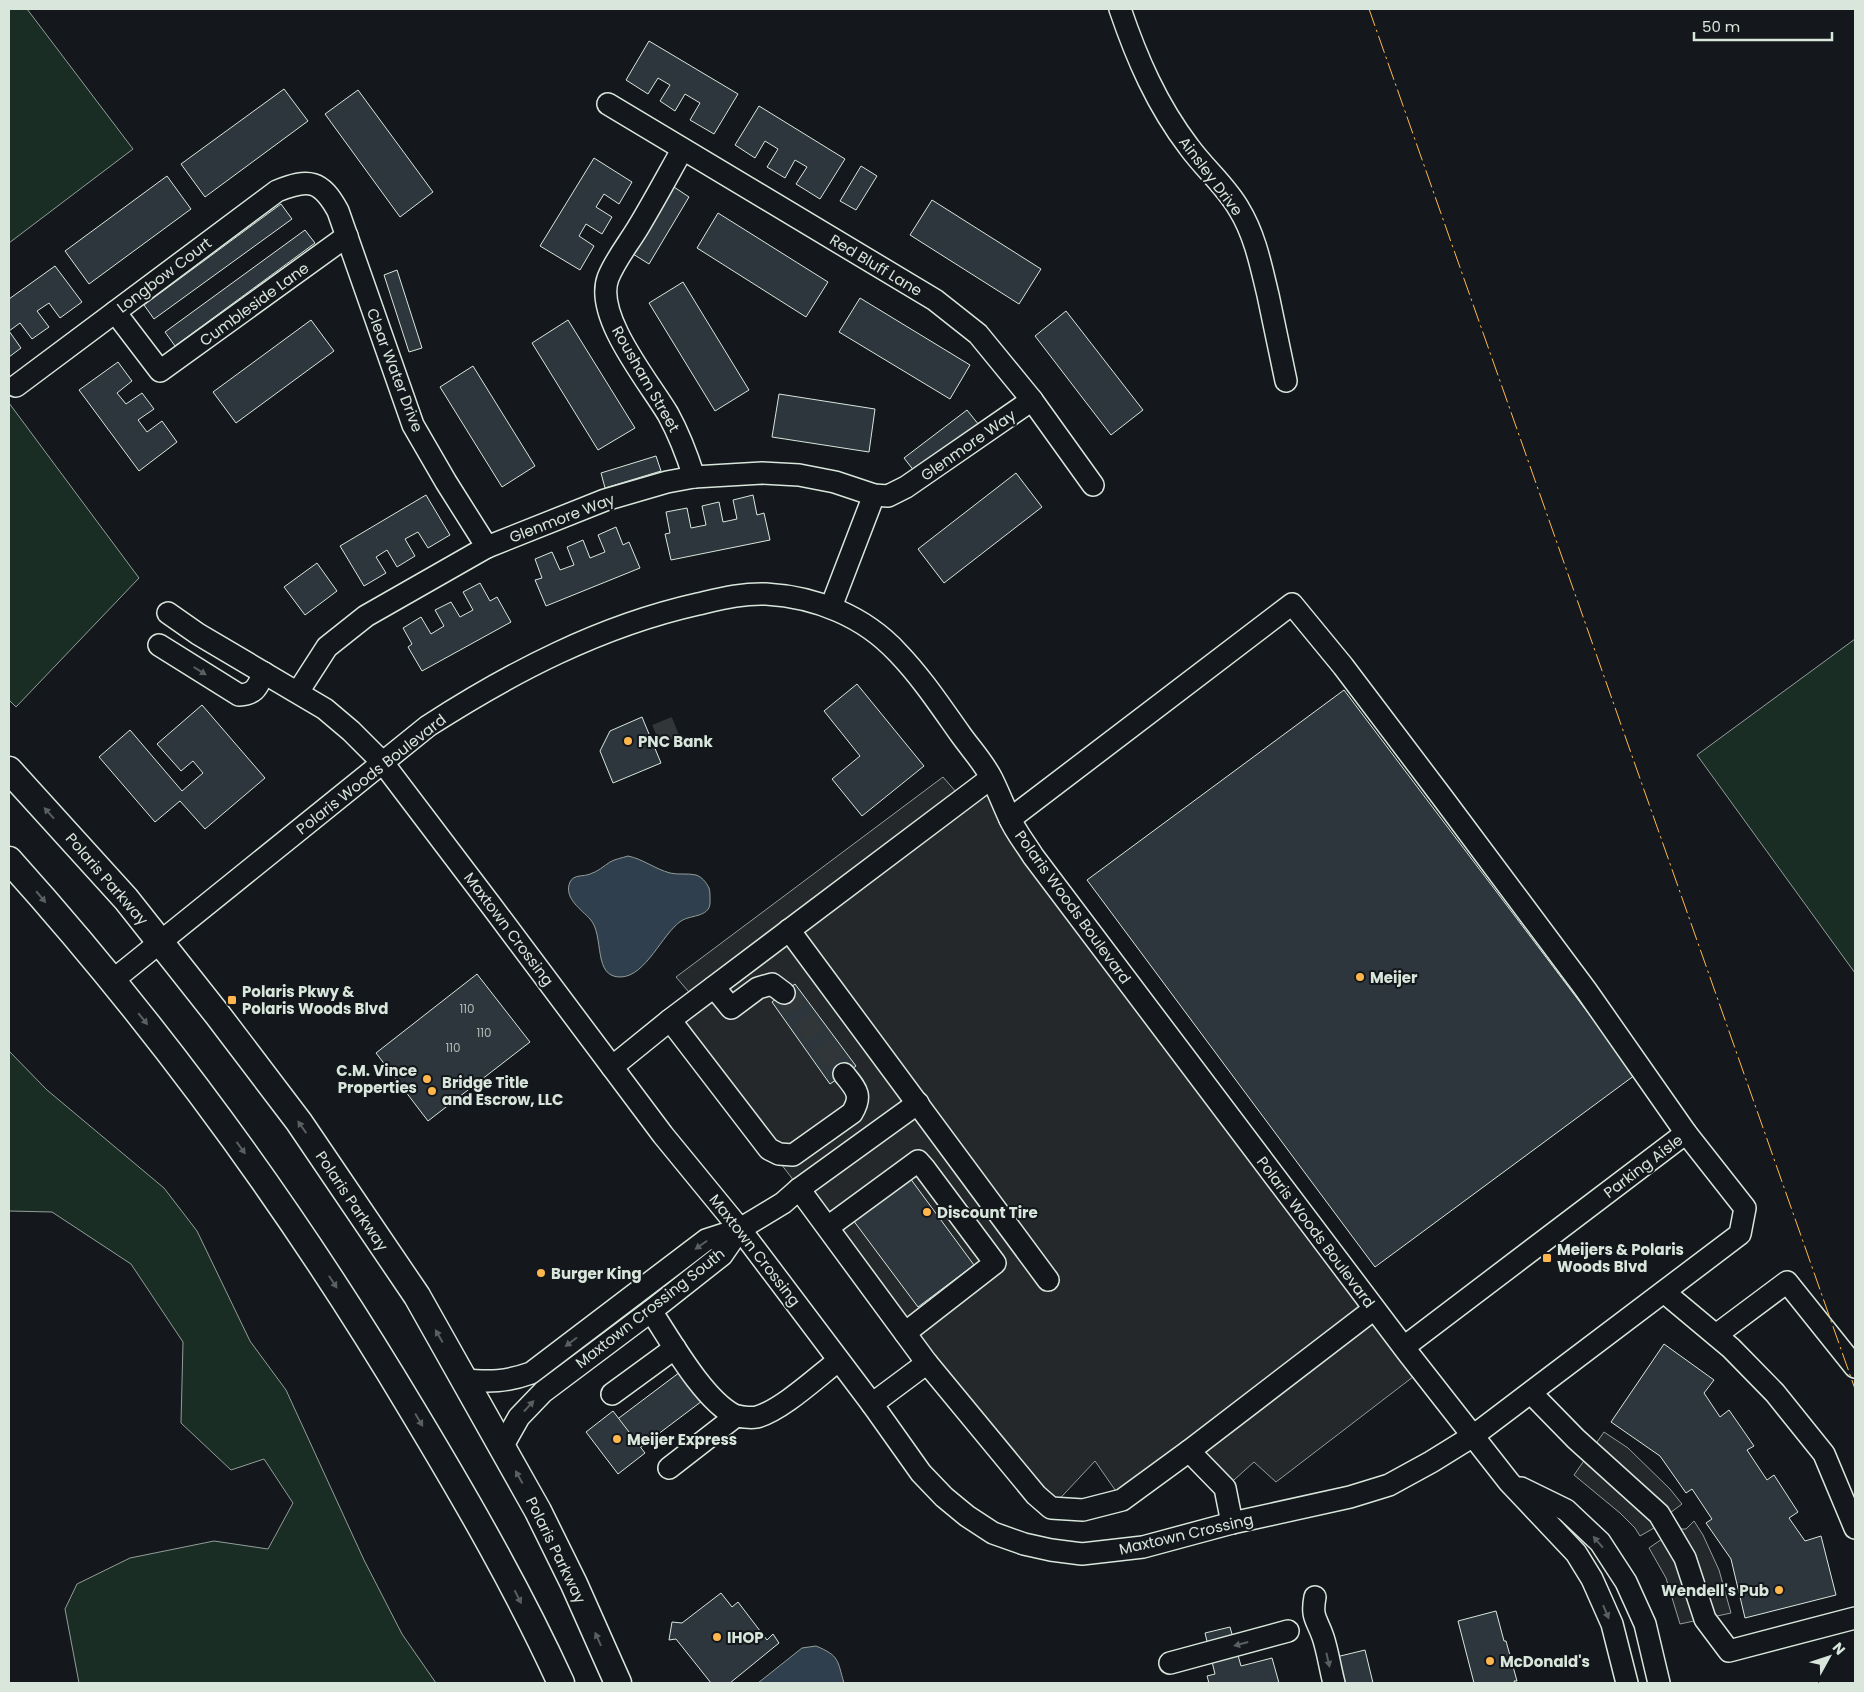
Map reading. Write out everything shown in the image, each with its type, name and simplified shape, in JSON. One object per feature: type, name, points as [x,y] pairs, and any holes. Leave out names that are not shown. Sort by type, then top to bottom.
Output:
[{"type":"main road","name":"Polaris Parkway","points":[[9,770],[126,899],[218,1014],[299,1122],[417,1296],[538,1511],[574,1584],[618,1683]]},
{"type":"main road","points":[[9,860],[112,981],[201,1092],[284,1207],[344,1299],[432,1441],[486,1538],[561,1683]]},
{"type":"street","name":"Ainsley Drive","points":[[1120,9],[1146,76],[1159,103],[1190,149],[1226,190],[1240,210],[1259,257],[1286,381]]},
{"type":"street","name":"Red Bluff Lane","points":[[608,104],[935,300],[978,334],[1032,400],[1094,485]]},
{"type":"street","name":"Rousham Street","points":[[682,150],[619,258],[606,286],[608,310],[616,331],[668,414],[684,445],[694,477]]},
{"type":"street","name":"Longbow Court","points":[[16,386],[277,191],[294,184],[307,183],[320,187]]},
{"type":"street","name":"Clear Water Drive","points":[[320,187],[329,195],[338,211],[386,352],[414,425],[486,547]]},
{"type":"street","name":"Cumbleside Lane","points":[[115,312],[160,371],[347,236]]},
{"type":"street","name":"Glenmore Way","points":[[298,692],[327,647],[366,616],[486,547],[606,500],[667,482],[694,477],[762,473],[799,475],[835,482],[874,495],[888,496],[906,487],[1032,400]]},
{"type":"street","points":[[831,607],[874,495]]},
{"type":"street","name":"Polaris Woods Boulevard","points":[[112,981],[428,726],[475,696],[524,669],[574,645],[626,625],[680,608],[734,596],[764,594],[794,597],[831,607],[875,632],[898,652],[929,691],[992,778],[1010,819],[1033,856],[1374,1308],[1473,1436],[1509,1482],[1576,1553],[1592,1578],[1612,1624],[1627,1683]]},
{"type":"street","points":[[1010,819],[1292,604],[1343,666],[1586,990],[1686,1133]]},
{"type":"street","name":"Maxtown Crossing","points":[[168,613],[198,634],[325,709],[351,730],[383,764],[663,1135],[740,1229],[872,1404],[921,1473],[944,1497],[967,1516],[993,1533],[1024,1544],[1082,1554],[1143,1546],[1232,1523],[1350,1497],[1388,1485],[1431,1462],[1473,1436]]},
{"type":"street","points":[[159,645],[239,695],[250,694],[257,688],[264,673]]},
{"type":"street","points":[[612,1067],[670,1020],[992,778]]},
{"type":"street","points":[[789,930],[1048,1280]]},
{"type":"street","points":[[714,987],[731,1008],[758,988],[772,984],[784,993]]},
{"type":"street","points":[[670,1020],[769,1149],[779,1154],[793,1156],[852,1113],[858,1102],[857,1089],[844,1074]]},
{"type":"street","points":[[740,1229],[783,1203],[918,1103]]},
{"type":"street","name":"Parking Aisle","points":[[1404,1347],[1686,1133],[1745,1208],[1740,1234],[1473,1436]]},
{"type":"street","points":[[925,1168],[951,1148]]},
{"type":"street","points":[[828,1227],[918,1161],[995,1263],[906,1333]]},
{"type":"street","points":[[800,1189],[927,1363],[1036,1495],[1051,1508],[1083,1510],[1122,1500],[1374,1308]]},
{"type":"street","name":"Maxtown Crossing South","points":[[464,1380],[491,1382],[512,1380],[531,1373],[706,1240],[740,1229]]},
{"type":"street","name":"Maxtown Crossing South","points":[[502,1447],[520,1417],[543,1392],[722,1255],[740,1229]]},
{"type":"street","points":[[1716,1335],[1787,1282],[1855,1367]]},
{"type":"street","points":[[1664,1292],[1731,1348],[1775,1393],[1824,1454],[1855,1528]]},
{"type":"street","points":[[651,1311],[701,1385],[736,1416],[756,1417],[780,1405],[838,1361]]},
{"type":"street","points":[[612,1394],[675,1348]]},
{"type":"street","points":[[872,1404],[927,1363]]},
{"type":"street","points":[[1531,1393],[1576,1439],[1659,1514],[1685,1558],[1705,1619],[1729,1651],[1855,1618]]},
{"type":"street","points":[[669,1468],[736,1416]]},
{"type":"street","points":[[1188,1451],[1226,1488],[1232,1523]]},
{"type":"street","name":"Polaris Woods Boulevard","points":[[1509,1482],[1566,1510],[1600,1542],[1626,1582],[1645,1624],[1659,1683]]},
{"type":"street","points":[[1313,1588],[1312,1610],[1316,1624],[1323,1637],[1334,1683]]},
{"type":"street","points":[[1170,1663],[1288,1632]]},
{"type":"green space","points":[[9,9],[27,9],[133,149],[9,243]]},
{"type":"green space","points":[[9,403],[139,578],[16,707],[9,700]]},
{"type":"green space","points":[[1855,639],[1855,973],[1697,755]]},
{"type":"green space","points":[[9,1051],[47,1090],[164,1188],[197,1231],[250,1341],[286,1390],[364,1560],[402,1634],[436,1683],[79,1683],[65,1609],[77,1584],[130,1558],[214,1541],[268,1549],[293,1503],[264,1459],[231,1470],[181,1423],[183,1342],[131,1264],[52,1212],[9,1211]]},
{"type":"shaded area","points":[[943,777],[957,793],[991,778],[1010,819],[1422,1370],[1276,1482],[1254,1462],[1225,1488],[1188,1451],[1122,1500],[1095,1461],[1051,1508],[670,1020],[694,998],[676,977]]},
{"type":"shaded area","points":[[1604,1432],[1628,1448],[1670,1489],[1682,1504],[1670,1513],[1681,1529],[1686,1529],[1694,1521],[1703,1535],[1719,1570],[1731,1613],[1680,1624],[1666,1578],[1649,1548],[1662,1539],[1654,1528],[1640,1536],[1620,1513],[1574,1475]]},
{"type":"water","points":[[628,856],[670,873],[693,874],[700,877],[709,888],[710,905],[705,912],[681,921],[638,970],[630,975],[621,977],[606,971],[602,963],[594,926],[590,919],[574,903],[569,893],[569,888],[572,879],[593,873],[612,861]]},
{"type":"water","points":[[816,1646],[834,1656],[844,1683],[758,1683],[802,1648]]},
{"type":"building","points":[[649,41],[738,94],[714,134],[690,120],[700,103],[685,94],[675,111],[660,101],[670,85],[658,78],[648,94],[626,80]]},
{"type":"building","points":[[284,89],[308,121],[205,197],[181,164]]},
{"type":"building","points":[[358,90],[433,192],[400,217],[325,114]]},
{"type":"building","points":[[759,106],[845,159],[820,199],[796,184],[807,167],[795,160],[785,178],[767,167],[778,149],[765,141],[755,158],[735,145]]},
{"type":"building","points":[[594,158],[632,182],[619,204],[604,194],[596,207],[612,217],[602,234],[586,224],[579,236],[594,246],[580,270],[540,246]]},
{"type":"building","points":[[861,166],[877,176],[856,210],[840,201]]},
{"type":"building","points":[[167,176],[191,209],[89,284],[65,251]]},
{"type":"building","points":[[674,187],[689,197],[649,264],[633,254]]},
{"type":"building","points":[[932,200],[1041,269],[1019,304],[910,235]]},
{"type":"building","points":[[281,204],[292,219],[154,319],[144,305]]},
{"type":"building","points":[[718,213],[828,282],[806,317],[697,248]]},
{"type":"building","points":[[305,230],[315,243],[175,346],[165,332]]},
{"type":"building","points":[[55,266],[82,302],[60,318],[49,303],[37,311],[49,327],[32,339],[20,323],[9,331],[9,299]]},
{"type":"building","points":[[397,270],[422,348],[409,352],[384,275]]},
{"type":"building","points":[[683,282],[749,390],[715,411],[649,303]]},
{"type":"building","points":[[860,298],[970,365],[950,399],[839,332]]},
{"type":"building","points":[[1066,311],[1143,410],[1111,435],[1035,336]]},
{"type":"building","points":[[311,320],[334,351],[236,423],[213,392]]},
{"type":"building","points":[[568,320],[635,428],[598,450],[532,343]]},
{"type":"building","points":[[9,331],[21,348],[9,357]]},
{"type":"building","points":[[118,362],[132,381],[117,393],[126,404],[142,393],[154,409],[138,420],[147,432],[162,421],[177,442],[139,471],[79,390]]},
{"type":"building","points":[[473,366],[535,466],[502,487],[440,387]]},
{"type":"building","points":[[779,394],[875,409],[869,452],[772,437]]},
{"type":"building","points":[[967,410],[979,425],[915,472],[904,458]]},
{"type":"building","points":[[656,456],[661,471],[605,488],[601,473]]},
{"type":"building","points":[[1016,473],[1042,507],[944,583],[918,549]]},
{"type":"building","points":[[426,495],[450,535],[428,548],[418,532],[405,539],[415,556],[397,567],[387,550],[376,557],[386,573],[364,586],[340,546]]},
{"type":"building","points":[[753,495],[757,515],[764,513],[770,540],[671,560],[665,534],[670,533],[666,512],[687,508],[691,528],[706,525],[702,506],[719,502],[723,522],[737,519],[733,500]]},
{"type":"building","points":[[616,527],[623,545],[629,542],[640,568],[546,606],[535,580],[542,578],[535,559],[552,552],[560,570],[574,565],[567,547],[583,540],[590,558],[605,552],[598,535]]},
{"type":"building","points":[[317,563],[337,591],[305,615],[284,587]]},
{"type":"building","points":[[480,583],[490,601],[497,597],[511,622],[422,671],[408,647],[412,644],[403,628],[421,617],[431,634],[444,626],[435,610],[451,602],[460,617],[473,610],[463,592]]},
{"type":"building","points":[[857,684],[924,766],[862,816],[832,779],[860,756],[824,711]]},
{"type":"building","name":"Meijer","points":[[1344,690],[1635,1075],[1375,1267],[1087,880]]},
{"type":"building","points":[[202,705],[265,778],[205,829],[180,801],[155,822],[99,757],[130,730],[182,791],[203,773],[193,761],[181,771],[157,744]]},
{"type":"building","name":"PNC Bank","points":[[642,717],[661,763],[613,783],[600,751],[610,731]]},
{"type":"building","points":[[477,974],[530,1042],[428,1121],[376,1053]]},
{"type":"building","points":[[795,984],[856,1066],[830,1084],[772,1002]]},
{"type":"building","points":[[907,1174],[974,1265],[918,1307],[850,1216]]},
{"type":"building","points":[[1664,1344],[1714,1380],[1704,1393],[1720,1417],[1729,1410],[1754,1446],[1747,1450],[1767,1480],[1774,1475],[1798,1512],[1789,1518],[1805,1541],[1821,1536],[1836,1595],[1745,1618],[1731,1559],[1706,1523],[1712,1519],[1692,1489],[1686,1493],[1660,1456],[1611,1422]]},
{"type":"building","points":[[684,1369],[706,1398],[637,1450],[615,1421]]},
{"type":"building","points":[[613,1411],[645,1453],[618,1474],[586,1432]]},
{"type":"building","name":"IHOP","points":[[721,1593],[732,1607],[738,1602],[767,1640],[773,1634],[779,1643],[730,1683],[711,1683],[676,1639],[669,1640],[672,1622],[682,1623]]},
{"type":"building","name":"McDonald's","points":[[1496,1611],[1517,1681],[1514,1681],[1515,1683],[1474,1683],[1458,1621]]},
{"type":"building","points":[[1230,1627],[1241,1666],[1272,1658],[1279,1683],[1209,1683],[1207,1676],[1215,1674],[1205,1633]]},
{"type":"building","points":[[1365,1650],[1373,1683],[1338,1683],[1332,1658]]},
{"type":"tunnel","points":[[662,721],[672,746]]},
{"type":"tunnel","points":[[784,993],[844,1074]]},
{"type":"power","points":[[1369,9],[1855,1389]]},
{"type":"place","name":"PNC Bank","points":[[628,741]]},
{"type":"place","name":"Meijer","points":[[1360,977]]},
{"type":"place","name":"Polaris Pkwy & Polaris Woods Blvd","points":[[232,1000]]},
{"type":"place","name":"C.M. Vince Properties","points":[[427,1079]]},
{"type":"place","name":"Bridge Title and Escrow, LLC","points":[[432,1091]]},
{"type":"place","name":"Discount Tire","points":[[927,1212]]},
{"type":"place","name":"Meijers & Polaris Woods Blvd","points":[[1547,1258]]},
{"type":"place","name":"Burger King","points":[[541,1273]]},
{"type":"place","name":"Meijer Express","points":[[617,1439]]},
{"type":"place","name":"Wendell's Pub","points":[[1779,1590]]},
{"type":"place","name":"IHOP","points":[[717,1637]]},
{"type":"place","name":"McDonald's","points":[[1490,1661]]}]
